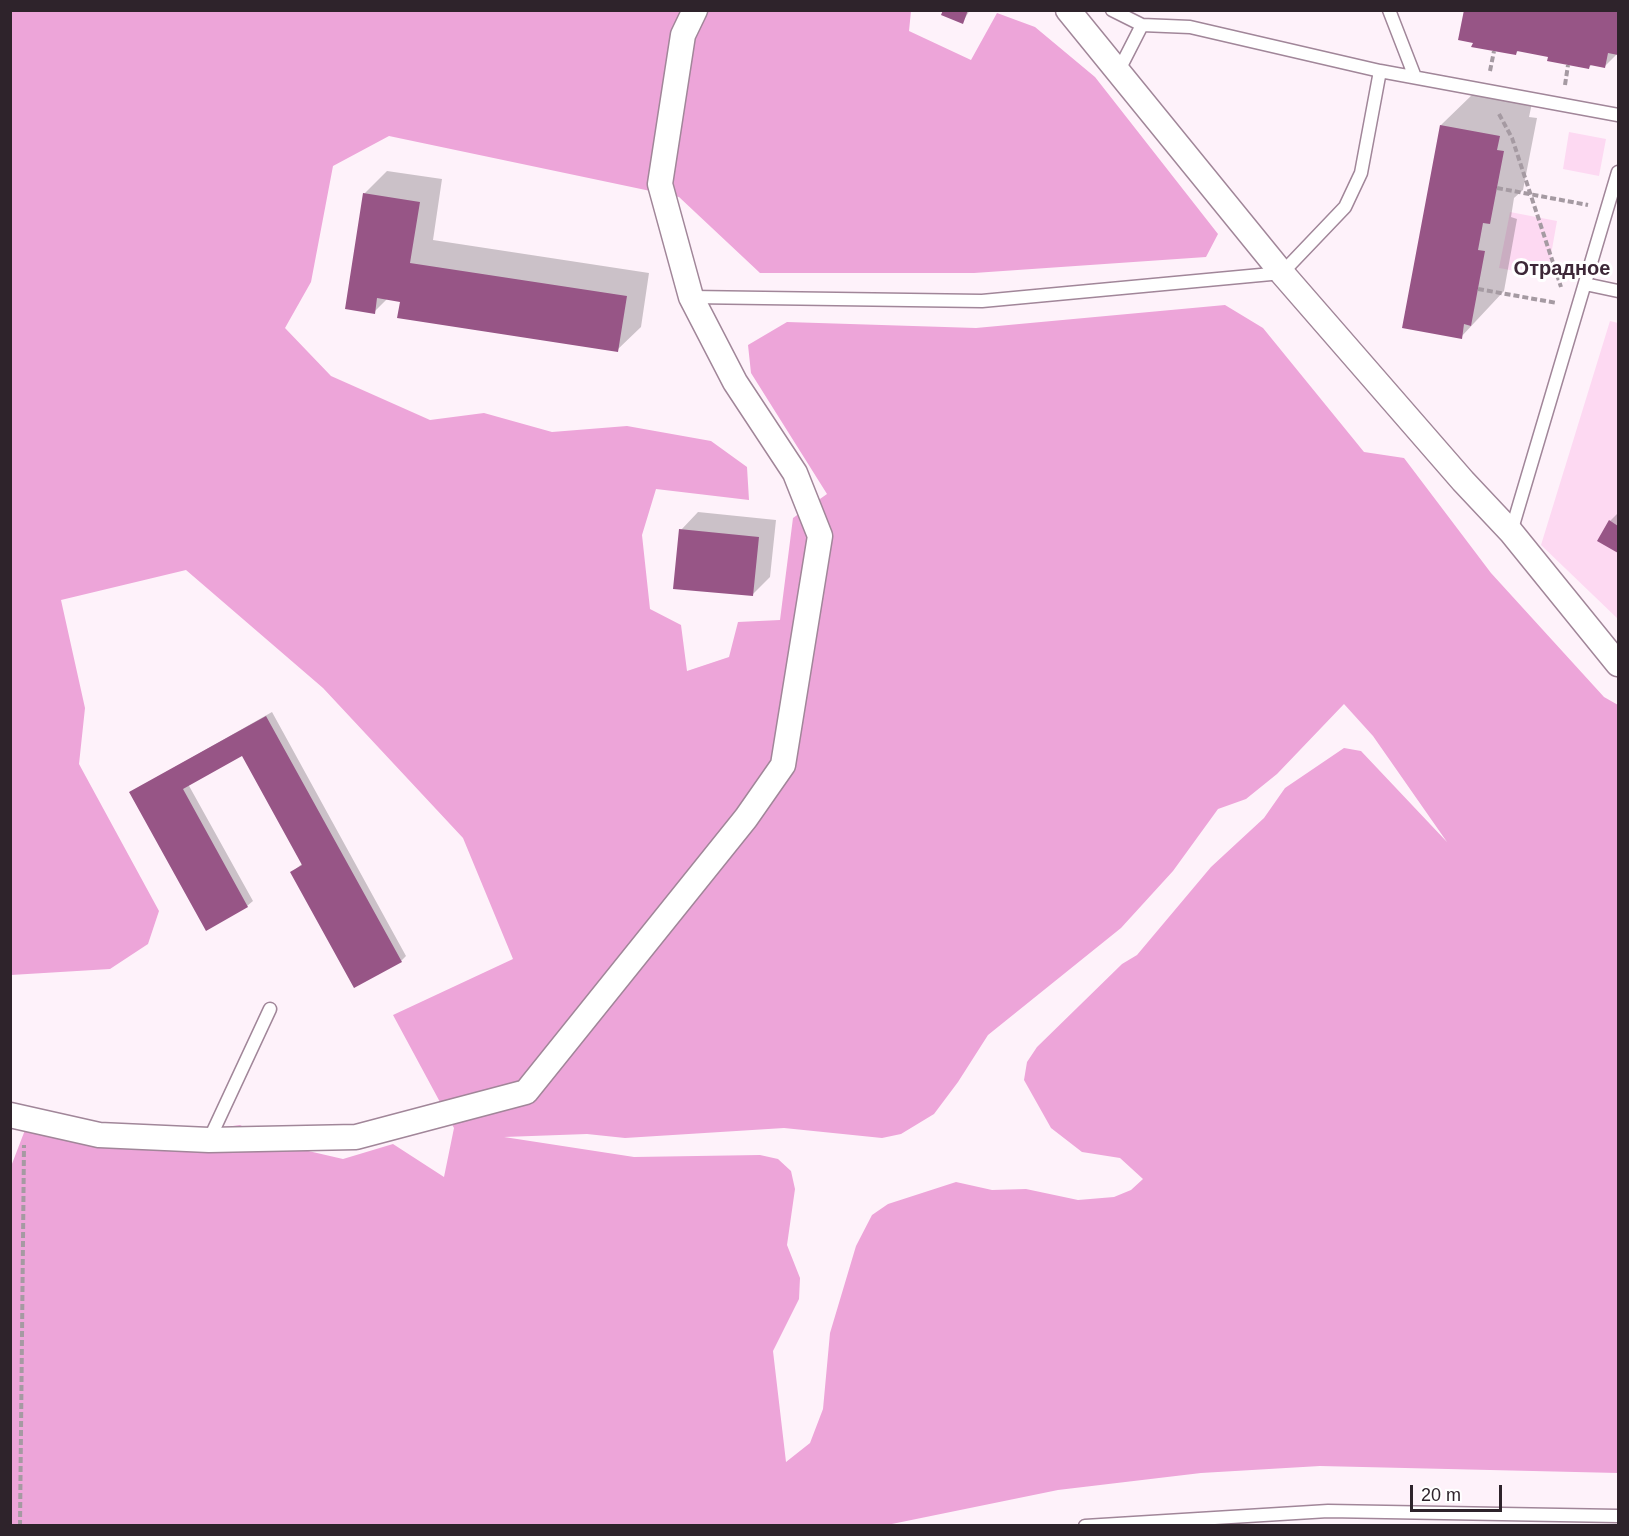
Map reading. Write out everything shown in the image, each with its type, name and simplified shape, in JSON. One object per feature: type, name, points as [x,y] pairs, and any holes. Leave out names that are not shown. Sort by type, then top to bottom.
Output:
[{"type":"street","points":[[18,1117],[99,1134],[208,1140],[356,1137],[526,1092],[746,818],[783,765],[820,536],[795,473],[735,382],[690,297],[660,184],[683,35],[695,10]]},
{"type":"street","points":[[1068,10],[1282,273],[1463,481],[1511,532],[1618,664]]},
{"type":"lane","points":[[1112,10],[1142,25],[1190,27],[1380,71],[1618,115]]},
{"type":"lane","points":[[1389,10],[1415,77]]},
{"type":"lane","points":[[1118,72],[1142,25]]},
{"type":"lane","points":[[690,297],[982,301],[1282,273],[1345,207],[1361,173],[1380,71]]},
{"type":"lane","points":[[1511,532],[1572,307],[1585,284],[1618,171]]},
{"type":"lane","points":[[1585,284],[1618,291]]},
{"type":"lane","points":[[208,1140],[270,1009]]},
{"type":"lane","points":[[1085,1526],[1328,1511],[1618,1516]]},
{"type":"path","points":[[1490,69],[1494,51]]},
{"type":"path","points":[[1564,86],[1568,65]]},
{"type":"path","points":[[1486,90],[1512,138],[1572,307]]},
{"type":"path","points":[[1497,188],[1607,208]]},
{"type":"path","points":[[1478,289],[1572,307]]},
{"type":"path","points":[[18,1117],[20,1526]]},
{"type":"shaded area","points":[[10,11],[911,11],[909,31],[971,60],[997,13],[1035,27],[1095,77],[1218,234],[1206,257],[974,273],[760,273],[679,197],[389,136],[333,166],[311,282],[285,328],[331,376],[430,420],[484,413],[552,432],[627,426],[711,441],[747,467],[749,500],[656,489],[642,535],[650,609],[681,625],[687,671],[729,657],[738,622],[780,620],[793,518],[827,494],[751,373],[748,345],[787,322],[976,328],[1225,305],[1263,328],[1364,452],[1404,458],[1491,573],[1604,697],[1618,705],[1618,1473],[1320,1466],[1201,1473],[1058,1490],[882,1526],[11,1525],[10,1169],[25,1130],[196,1131],[240,1125],[278,1144],[343,1159],[393,1144],[444,1177],[454,1128],[393,1015],[513,959],[463,838],[323,688],[186,570],[61,600],[85,708],[79,764],[159,911],[148,944],[110,969],[11,975]],"holes":[[[1344,704],[1373,736],[1447,842],[1361,751],[1344,748],[1285,788],[1264,818],[1211,867],[1137,955],[1122,964],[1037,1047],[1027,1062],[1024,1080],[1051,1128],[1082,1152],[1120,1158],[1143,1179],[1131,1190],[1114,1197],[1078,1200],[1026,1189],[992,1190],[956,1182],[888,1204],[872,1215],[856,1246],[830,1333],[823,1409],[810,1443],[786,1462],[773,1351],[799,1299],[800,1278],[787,1245],[795,1189],[791,1171],[778,1159],[760,1155],[634,1157],[504,1137],[587,1134],[625,1138],[784,1128],[882,1138],[901,1134],[934,1114],[988,1035],[1121,928],[1173,871],[1218,809],[1246,799],[1277,774]]]},
{"type":"shaded area","points":[[1569,132],[1606,139],[1599,176],[1563,169]]},
{"type":"shaded area","points":[[1510,212],[1557,221],[1547,277],[1499,268]]},
{"type":"shaded area","points":[[1610,321],[1618,323],[1618,619],[1541,545]]},
{"type":"building","points":[[943,10],[968,10],[963,24],[941,15]]},
{"type":"building","points":[[1464,10],[1618,10],[1618,55],[1608,53],[1605,68],[1590,65],[1589,69],[1547,61],[1548,57],[1517,51],[1516,55],[1471,47],[1473,43],[1458,40]]},
{"type":"building","points":[[1440,125],[1500,136],[1497,150],[1504,151],[1490,224],[1483,223],[1478,250],[1485,251],[1471,326],[1464,324],[1462,339],[1402,328]]},
{"type":"building","points":[[363,193],[420,202],[410,263],[627,296],[618,352],[397,318],[400,302],[377,298],[375,314],[345,309]]},
{"type":"building","points":[[1609,520],[1618,526],[1618,553],[1597,541]]},
{"type":"building","points":[[679,529],[759,537],[753,596],[673,589]]},
{"type":"building","points":[[266,716],[402,962],[354,988],[290,872],[302,865],[242,756],[183,789],[248,907],[206,931],[129,792]]},
{"type":"district","name":"Отрадное","points":[[1562,269]]}]
